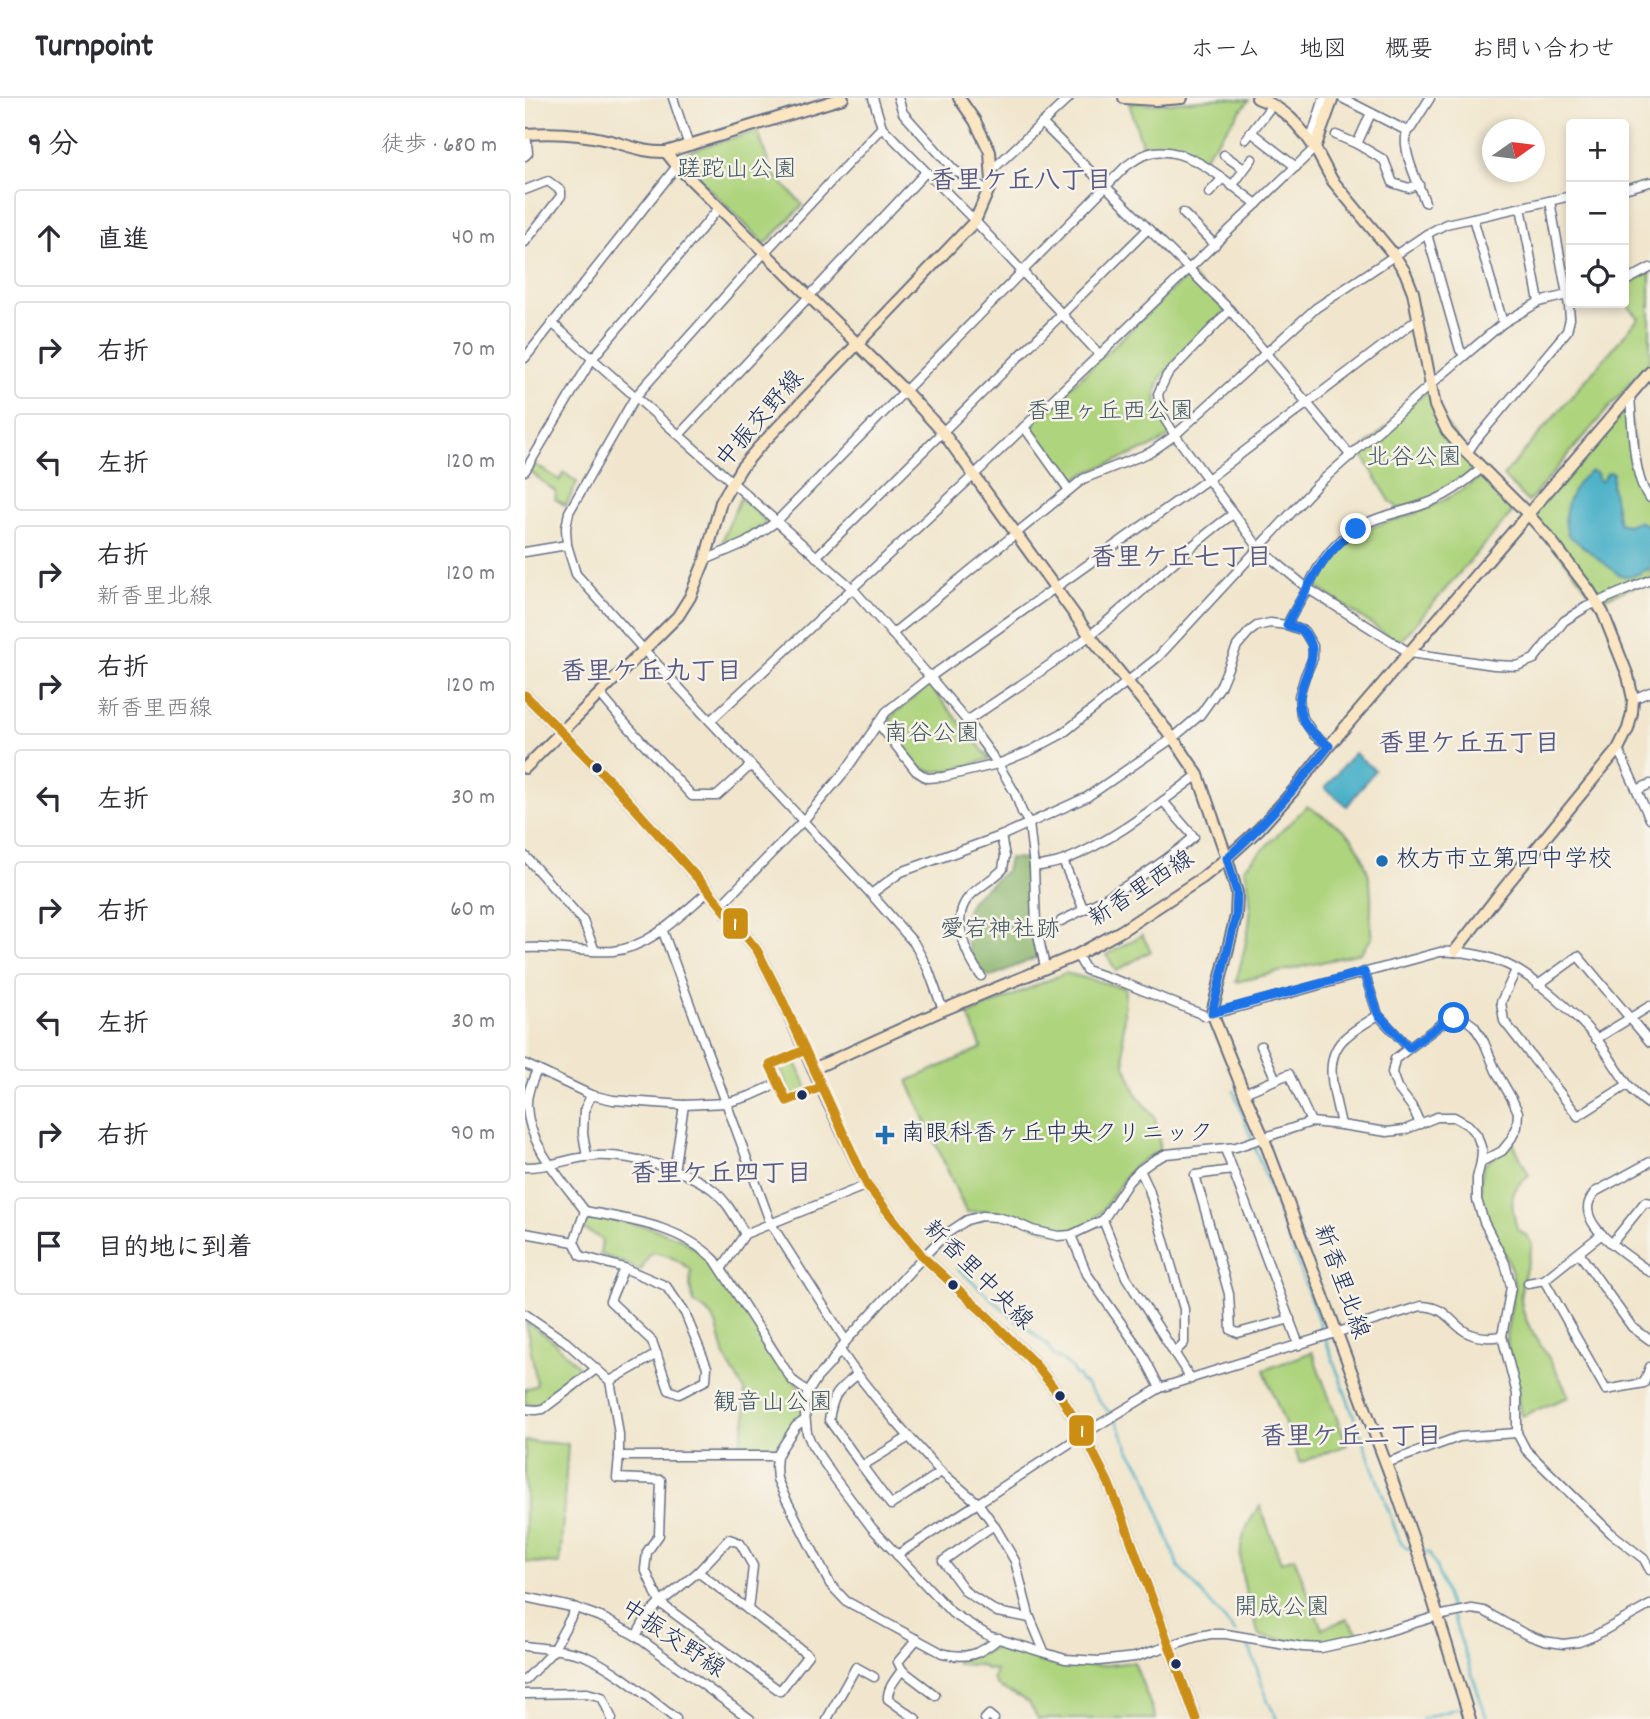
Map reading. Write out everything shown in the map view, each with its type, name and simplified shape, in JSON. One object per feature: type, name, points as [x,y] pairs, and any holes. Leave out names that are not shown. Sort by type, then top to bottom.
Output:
[{"type":"street","points":[[673,98],[689,146]]},
{"type":"street","points":[[525,156],[528,153],[526,133],[572,133],[605,139],[651,153],[666,152],[843,98]]},
{"type":"street","points":[[873,98],[882,127],[975,221],[1100,355]]},
{"type":"street","points":[[898,98],[903,113],[954,170],[989,191]]},
{"type":"street","name":"中振交野線","points":[[525,768],[678,616],[690,597],[705,560],[721,502],[741,468],[975,221],[992,182],[990,152],[975,121],[959,98]]},
{"type":"street","points":[[992,170],[1069,98]]},
{"type":"street","points":[[1124,98],[1182,98]]},
{"type":"street","points":[[1257,98],[1273,104],[1293,120],[1313,145],[1332,180],[1405,272],[1413,292],[1430,385],[1440,418],[1467,453],[1550,539],[1597,601],[1628,676],[1633,699],[1632,713],[1618,749],[1455,951]]},
{"type":"street","points":[[1313,145],[1324,98]]},
{"type":"street","points":[[710,722],[974,475],[1296,167],[1313,145],[1333,98]]},
{"type":"street","points":[[1342,98],[1407,131]]},
{"type":"street","points":[[1425,202],[1406,149],[1405,138],[1428,99]]},
{"type":"street","points":[[1273,104],[1248,136],[1296,167]]},
{"type":"street","points":[[1357,144],[1371,113]]},
{"type":"street","points":[[1042,123],[1230,310],[1352,456]]},
{"type":"street","points":[[882,127],[635,397],[569,512],[567,545],[576,573],[643,650],[914,943],[928,969],[943,1010]]},
{"type":"street","points":[[1336,135],[1384,160],[1393,183],[1409,188],[1419,184]]},
{"type":"street","points":[[705,560],[745,543],[776,522],[1106,186],[1139,157],[1166,151],[1193,159],[1257,204]]},
{"type":"street","points":[[666,152],[942,431],[1090,636],[1173,738],[1198,775],[1237,893],[1236,916],[1212,1013]]},
{"type":"street","points":[[1224,155],[1244,169]]},
{"type":"street","points":[[1232,186],[1252,159]]},
{"type":"street","points":[[525,358],[677,166]]},
{"type":"street","points":[[679,435],[926,172]]},
{"type":"street","points":[[1209,193],[1222,179]]},
{"type":"street","points":[[525,190],[548,181],[561,191],[561,196],[525,242]]},
{"type":"street","points":[[1629,188],[1650,183]]},
{"type":"street","points":[[892,634],[1083,479],[1151,452],[1175,435],[1316,308],[1394,255],[1446,224],[1566,197]]},
{"type":"street","points":[[1550,201],[1566,280]]},
{"type":"street","points":[[1521,207],[1539,302]]},
{"type":"street","points":[[525,471],[592,359],[719,208]]},
{"type":"street","points":[[1183,213],[1215,245]]},
{"type":"street","points":[[1473,218],[1503,323]]},
{"type":"street","points":[[815,557],[1148,229]]},
{"type":"street","points":[[1427,234],[1460,350],[1465,355]]},
{"type":"street","points":[[1629,279],[1650,268]]},
{"type":"street","points":[[878,723],[916,771],[927,778],[943,777],[998,764],[1062,734],[1158,657],[1317,485],[1430,385],[1503,323],[1539,302],[1566,296]]},
{"type":"street","points":[[1467,453],[1567,331],[1570,308]]},
{"type":"street","points":[[1230,310],[1167,375],[1158,394],[1161,413],[1259,548],[1307,588],[1410,653],[1517,666],[1534,659],[1565,621],[1586,607],[1650,580]]},
{"type":"street","points":[[721,905],[803,821],[846,770],[886,712],[930,677],[1208,479],[1419,318]]},
{"type":"street","points":[[552,323],[853,589],[967,721],[998,764],[1029,823],[1036,925],[1045,967]]},
{"type":"street","name":"新香里西線","points":[[813,1069],[943,1010],[1077,955],[1121,931],[1202,878],[1227,858],[1259,829],[1294,790],[1650,372]]},
{"type":"street","points":[[1630,396],[1637,472],[1644,493],[1650,498]]},
{"type":"street","points":[[1024,427],[1069,490]]},
{"type":"street","points":[[1287,625],[1312,577],[1329,552],[1356,529],[1379,518],[1443,497],[1482,468]]},
{"type":"street","points":[[967,721],[1090,636],[1213,528],[1233,514]]},
{"type":"street","points":[[525,552],[567,545]]},
{"type":"street","points":[[871,894],[901,872],[1001,836],[1087,797],[1173,738],[1200,715],[1220,687],[1237,646],[1257,626],[1287,625],[1304,631],[1313,646],[1313,658],[1299,696],[1301,715],[1314,735],[1329,746]]},
{"type":"street","points":[[1633,699],[1650,692]]},
{"type":"street","points":[[600,694],[692,796],[716,796],[751,765]]},
{"type":"street","name":"新香里中央線","points":[[525,695],[613,784],[709,891],[757,950],[867,1185],[923,1257],[1035,1364],[1061,1397],[1098,1460],[1122,1516],[1196,1719]]},
{"type":"street","points":[[1618,749],[1650,819]]},
{"type":"street","points":[[1034,867],[1063,861],[1098,845],[1198,775]]},
{"type":"street","points":[[1637,790],[1650,784]]},
{"type":"street","points":[[1061,921],[1138,880],[1194,837],[1163,801]]},
{"type":"street","points":[[981,976],[969,958],[964,944],[962,914],[969,897],[1003,869],[1005,856],[1001,836]]},
{"type":"street","points":[[525,856],[583,921],[595,951]]},
{"type":"street","points":[[1063,861],[1084,910]]},
{"type":"street","points":[[525,948],[595,951],[624,949],[644,942],[709,891]]},
{"type":"street","points":[[662,929],[771,1224],[846,1342]]},
{"type":"street","points":[[1077,955],[1086,970],[1206,1016],[1440,952],[1455,951],[1482,956],[1516,970],[1574,1016],[1596,1039],[1627,1085],[1650,1105]]},
{"type":"street","points":[[1538,985],[1578,956],[1650,1042]]},
{"type":"street","points":[[1516,970],[1501,1002],[1504,1021],[1578,1116],[1627,1085]]},
{"type":"street","points":[[1364,972],[1378,1014],[1409,1048]]},
{"type":"street","points":[[1596,1039],[1650,1006]]},
{"type":"street","name":"新香里北線","points":[[1212,1013],[1261,1140],[1327,1335],[1385,1462],[1417,1550],[1448,1614],[1470,1719]]},
{"type":"street","points":[[1341,1125],[1331,1072],[1332,1059],[1346,1037],[1378,1014]]},
{"type":"street","points":[[1420,1124],[1413,1108],[1397,1087],[1392,1073],[1395,1059],[1441,1024],[1454,1018],[1465,1019],[1474,1026],[1484,1042],[1518,1112],[1517,1127],[1510,1141],[1502,1151],[1481,1162]]},
{"type":"street","points":[[1261,1046],[1276,1080]]},
{"type":"street","points":[[805,1050],[770,1065],[787,1101],[821,1087]]},
{"type":"street","points":[[525,1064],[591,1095],[613,1100],[684,1105],[726,1103],[779,1083]]},
{"type":"street","points":[[537,1070],[529,1088],[526,1111],[529,1123],[538,1147],[585,1211],[649,1224],[683,1236],[703,1248],[715,1260],[792,1380],[808,1392]]},
{"type":"street","points":[[1244,1093],[1289,1074],[1311,1122]]},
{"type":"street","points":[[587,1157],[583,1133],[584,1111],[591,1095]]},
{"type":"street","points":[[674,1171],[684,1105]]},
{"type":"street","points":[[1650,1570],[1644,1559],[1611,1533],[1526,1450],[1517,1433],[1517,1394],[1501,1336],[1511,1287],[1505,1263],[1484,1222],[1477,1200],[1477,1178],[1482,1150],[1477,1135],[1468,1125],[1454,1117],[1437,1117],[1403,1130],[1387,1132],[1311,1122],[1261,1140],[1225,1149],[1166,1154],[1140,1170],[1129,1181],[1103,1220],[1072,1235],[1058,1236],[1032,1230],[996,1217],[982,1216],[967,1220],[946,1234],[923,1257],[846,1342],[817,1378],[804,1404],[811,1445],[872,1528],[952,1613],[989,1636],[1065,1659],[1099,1661],[1135,1657],[1210,1634],[1303,1647],[1340,1645],[1472,1609],[1484,1611],[1543,1641],[1563,1644],[1594,1636],[1650,1605]]},
{"type":"street","points":[[1225,1149],[1299,1345]]},
{"type":"street","points":[[525,1167],[542,1167],[587,1157],[616,1156],[642,1160],[689,1176],[715,1192],[745,1234]]},
{"type":"street","points":[[1650,1162],[1594,1194],[1589,1200],[1588,1209],[1596,1229],[1650,1272]]},
{"type":"street","points":[[1140,1170],[1149,1189],[1184,1309],[1184,1343],[1174,1353]]},
{"type":"street","points":[[1232,1170],[1195,1175],[1229,1294],[1231,1330],[1238,1333],[1290,1319]]},
{"type":"street","points":[[721,1269],[745,1234],[867,1185]]},
{"type":"street","points":[[1612,1242],[1645,1202],[1650,1203]]},
{"type":"street","points":[[585,1211],[574,1242],[581,1256],[624,1268],[666,1286],[685,1313],[707,1367],[706,1380],[679,1394],[669,1390],[652,1341],[610,1301],[624,1268]]},
{"type":"street","points":[[1103,1220],[1126,1277],[1191,1379]]},
{"type":"street","points":[[525,1233],[574,1242]]},
{"type":"street","points":[[1528,1283],[1544,1280],[1602,1234]]},
{"type":"street","points":[[1072,1235],[1087,1274],[1142,1353],[1160,1388]]},
{"type":"street","points":[[1579,1252],[1632,1327],[1650,1340]]},
{"type":"street","points":[[1544,1280],[1606,1390],[1644,1383],[1650,1367]]},
{"type":"street","points":[[897,1555],[1160,1388],[1421,1306],[1443,1311],[1469,1333],[1486,1338],[1501,1336]]},
{"type":"street","points":[[525,1314],[566,1342],[610,1381],[619,1435],[617,1478],[661,1480],[659,1535],[647,1552],[645,1569],[660,1603],[780,1691],[808,1655],[698,1573]]},
{"type":"street","points":[[840,1350],[857,1375],[909,1437],[941,1472],[978,1503],[994,1525],[1015,1562],[1030,1618],[1044,1651]]},
{"type":"street","points":[[610,1381],[657,1354]]},
{"type":"street","points":[[525,1409],[543,1409],[596,1369]]},
{"type":"street","points":[[857,1375],[841,1388],[832,1400],[829,1420],[891,1505],[941,1472]]},
{"type":"street","points":[[805,1420],[796,1426],[777,1456],[777,1479],[830,1584],[846,1601],[942,1653],[956,1657],[976,1654],[999,1639]]},
{"type":"street","points":[[1385,1462],[1459,1437],[1517,1433]]},
{"type":"street","points":[[862,1466],[909,1437]]},
{"type":"street","points":[[619,1456],[777,1456]]},
{"type":"street","points":[[994,1525],[943,1560],[966,1592],[997,1612],[1030,1618]]},
{"type":"street","points":[[636,1636],[647,1615],[698,1573],[729,1539],[740,1543],[753,1566],[748,1611]]},
{"type":"street","name":"中振交野線","points":[[525,1597],[576,1608],[603,1618],[636,1636],[750,1719]]},
{"type":"street","points":[[525,1679],[554,1649],[576,1608]]},
{"type":"street","points":[[917,1639],[898,1662],[902,1670],[935,1695]]},
{"type":"street","points":[[525,1646],[583,1656],[614,1672],[676,1719]]},
{"type":"street","points":[[827,1719],[856,1667],[874,1677]]},
{"type":"street","points":[[902,1670],[887,1696],[916,1719]]},
{"type":"street","points":[[525,1694],[587,1693],[602,1697],[612,1719]]},
{"type":"street","points":[[985,1719],[989,1714],[994,1719]]},
{"type":"green space","points":[[1223,98],[1249,100],[1201,161],[1174,149],[1144,151],[1129,103],[1156,104]]},
{"type":"green space","name":"蹉跎山公園","points":[[758,131],[771,171],[803,205],[765,244],[681,161],[689,151]]},
{"type":"green space","points":[[1650,272],[1650,360],[1528,502],[1503,476],[1639,318],[1629,307],[1629,282]]},
{"type":"green space","name":"香里ヶ丘西公園","points":[[1189,274],[1226,311],[1161,377],[1156,400],[1172,434],[1158,444],[1081,475],[1071,483],[1032,430],[1036,420]]},
{"type":"green space","name":"北谷公園","points":[[1429,389],[1433,406],[1478,468],[1442,494],[1399,509],[1390,501],[1360,451]]},
{"type":"green space","points":[[1628,398],[1637,470],[1650,498],[1650,580],[1597,601],[1528,514]]},
{"type":"green space","points":[[531,462],[560,480],[564,473],[577,482],[566,506],[555,499],[556,492],[527,469]]},
{"type":"green space","points":[[1480,478],[1514,510],[1399,643],[1314,585],[1338,551],[1356,535],[1376,525],[1431,507]]},
{"type":"green space","points":[[740,498],[767,523],[726,548],[722,546],[723,539]]},
{"type":"green space","name":"南谷公園","points":[[929,685],[990,759],[934,771],[926,770],[911,758],[886,726],[894,714]]},
{"type":"green space","points":[[1307,806],[1344,830],[1360,851],[1370,886],[1372,938],[1360,953],[1236,982],[1247,940],[1250,911],[1244,868]]},
{"type":"green space","name":"愛宕神社跡","points":[[1009,858],[1028,859],[1028,904],[1040,956],[990,977],[982,971],[971,953],[965,930],[966,918],[972,899],[1006,871]]},
{"type":"green space","points":[[1142,935],[1151,951],[1116,971],[1107,955]]},
{"type":"green space","points":[[1065,973],[1125,988],[1125,1065],[1137,1095],[1154,1116],[1159,1135],[1159,1152],[1131,1170],[1091,1222],[1080,1229],[1059,1232],[1004,1213],[966,1212],[908,1081],[982,1048],[968,1015]]},
{"type":"green space","points":[[794,1058],[808,1090],[792,1096],[779,1064]]},
{"type":"green space","points":[[1513,1143],[1529,1175],[1517,1187],[1512,1199],[1517,1229],[1527,1236],[1532,1244],[1521,1303],[1532,1332],[1569,1397],[1521,1416],[1506,1336],[1515,1286],[1509,1262],[1487,1221],[1481,1199],[1484,1164]]},
{"type":"green space","name":"観音山公園","points":[[587,1215],[649,1227],[682,1239],[713,1262],[804,1394],[802,1418],[791,1428],[778,1449],[738,1450],[746,1418],[744,1390],[725,1357],[712,1317],[694,1303],[690,1286],[691,1270],[673,1258],[657,1253],[651,1252],[641,1270],[600,1254],[602,1239],[583,1229]]},
{"type":"green space","points":[[526,1322],[551,1339],[582,1370],[537,1405],[525,1403],[525,1389],[537,1385]]},
{"type":"green space","points":[[1312,1352],[1347,1445],[1300,1463],[1264,1370]]},
{"type":"green space","points":[[525,1441],[568,1444],[560,1564],[525,1562]]},
{"type":"green space","name":"開成公園","points":[[1260,1506],[1281,1562],[1294,1557],[1322,1629],[1347,1619],[1361,1636],[1321,1644],[1259,1636],[1243,1580],[1241,1552],[1248,1525]]},
{"type":"green space","points":[[999,1643],[1064,1663],[1099,1666],[1134,1662],[1156,1719],[1038,1719],[1029,1702],[997,1686],[993,1679],[996,1670],[979,1665],[957,1664],[956,1660],[979,1655]]},
{"type":"water","points":[[1591,471],[1597,473],[1601,481],[1607,473],[1613,473],[1612,486],[1619,523],[1626,525],[1638,521],[1650,526],[1650,568],[1634,575],[1622,576],[1568,535],[1565,517],[1569,499],[1578,483]]},
{"type":"water","points":[[1354,753],[1375,770],[1347,806],[1325,788]]},
{"type":"waterway","points":[[1234,1091],[1399,1539],[1406,1548],[1414,1550]]},
{"type":"waterway","points":[[957,1268],[1049,1347],[1053,1355],[1066,1363],[1116,1420],[1129,1450],[1145,1473],[1178,1566],[1236,1633]]},
{"type":"waterway","points":[[1420,1551],[1429,1553],[1435,1564],[1451,1610]]},
{"type":"waterway","points":[[1453,1617],[1487,1719]]},
{"type":"waterway","points":[[1243,1640],[1250,1649],[1277,1719]]},
{"type":"waterway","points":[[1422,1719],[1458,1708]]},
{"type":"transit line","name":"1","points":[[525,695],[613,784],[709,891],[757,950],[867,1185],[923,1257],[1035,1364],[1061,1397],[1084,1434],[1108,1482],[1196,1719]]},
{"type":"transit line","name":"1","points":[[805,1050],[770,1065],[787,1101],[821,1087]]},
{"type":"place","name":"枚方市立第四中学校","points":[[1382,861]]},
{"type":"place","name":"南眼科香ヶ丘中央クリニック","points":[[885,1135]]},
{"type":"district","name":"香里ケ丘八丁目","points":[[1021,182]]},
{"type":"district","name":"香里ケ丘七丁目","points":[[1181,559]]},
{"type":"district","name":"香里ケ丘九丁目","points":[[651,673]]},
{"type":"district","name":"香里ケ丘五丁目","points":[[1469,745]]},
{"type":"district","name":"香里ケ丘四丁目","points":[[721,1175]]},
{"type":"district","name":"香里ケ丘二丁目","points":[[1351,1438]]},
{"type":"route","points":[[1356,529],[1340,541],[1320,563],[1287,625],[1304,631],[1313,646],[1313,658],[1299,696],[1301,715],[1314,735],[1329,746],[1259,829],[1227,858],[1237,893],[1236,916],[1212,1013],[1364,972],[1378,1014],[1409,1048],[1441,1024],[1454,1018]]}]
